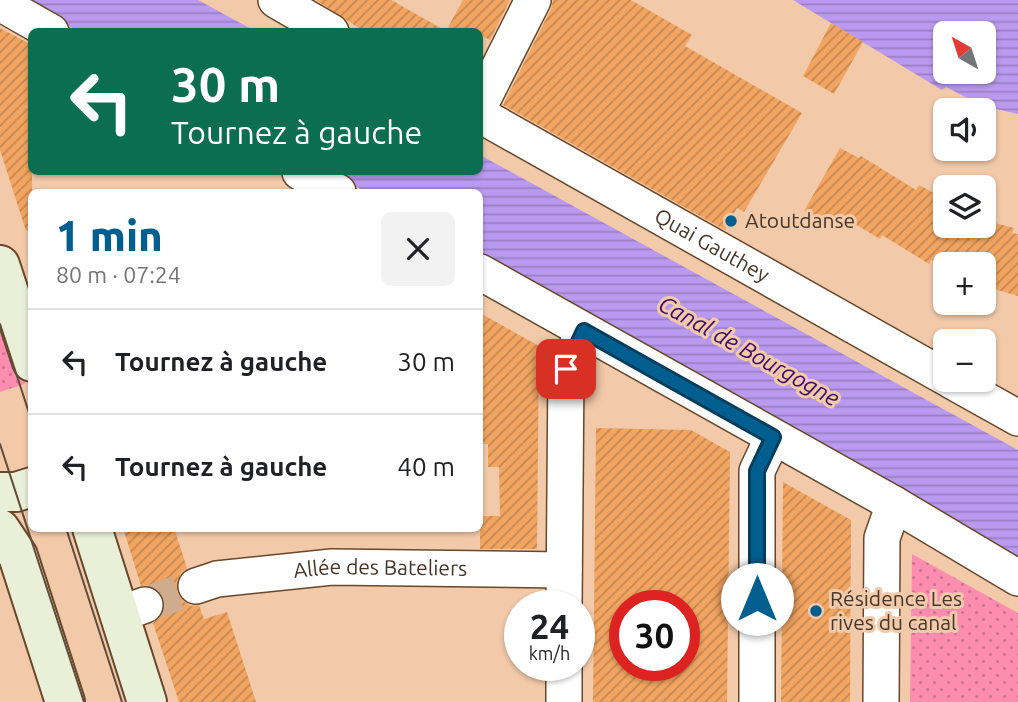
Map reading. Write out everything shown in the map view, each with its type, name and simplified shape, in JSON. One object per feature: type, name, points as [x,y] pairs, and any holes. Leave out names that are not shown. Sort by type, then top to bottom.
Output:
[{"type":"main road","points":[[0,265],[28,350]]},
{"type":"main road","points":[[0,492],[16,492],[28,488]]},
{"type":"main road","points":[[0,529],[18,556],[65,702]]},
{"type":"main road","points":[[94,532],[132,609],[147,702]]},
{"type":"street","points":[[276,0],[324,28]]},
{"type":"street","points":[[483,99],[533,0]]},
{"type":"street","points":[[0,3],[44,28]]},
{"type":"street","name":"Quai Gauthey","points":[[483,117],[933,370]]},
{"type":"street","points":[[306,175],[332,189]]},
{"type":"street","points":[[483,274],[894,505],[1018,578]]},
{"type":"street","points":[[564,590],[566,369],[584,331]]},
{"type":"street","points":[[971,392],[1018,418]]},
{"type":"street","points":[[757,702],[757,471],[773,437]]},
{"type":"street","points":[[881,702],[882,538],[894,505]]},
{"type":"street","name":"Allée des Bateliers","points":[[197,586],[217,579],[332,567],[564,570]]},
{"type":"street","points":[[564,681],[564,702]]},
{"type":"shaded area","points":[[0,307],[25,384],[0,392]]},
{"type":"shaded area","points":[[912,554],[1018,613],[1018,702],[910,702]]},
{"type":"water","points":[[22,0],[198,0],[249,28],[73,28]]},
{"type":"water","points":[[793,0],[1018,0],[1018,114],[996,109],[996,98],[967,98],[946,87],[942,90]]},
{"type":"water","name":"Canal de Bourgogne","points":[[483,157],[1018,450],[1018,558],[483,258],[483,189],[360,189],[334,175],[483,175]]},
{"type":"building","points":[[316,0],[391,0],[441,28],[359,28]]},
{"type":"building","points":[[463,0],[510,0],[490,40],[483,36],[483,28],[448,28]]},
{"type":"building","points":[[553,0],[631,0],[692,35],[685,46],[802,113],[744,212],[737,208],[725,230],[503,105]]},
{"type":"building","points":[[831,23],[863,42],[834,94],[803,76]]},
{"type":"building","points":[[0,28],[28,43],[28,107],[24,105],[28,108],[28,175],[32,175],[32,189],[28,189],[28,231],[0,150]]},
{"type":"building","points":[[840,148],[859,158],[861,156],[916,190],[919,185],[933,193],[933,238],[996,238],[996,223],[1014,228],[1012,233],[1018,234],[1018,296],[996,290],[996,252],[933,252],[933,261],[929,264],[882,235],[880,239],[855,224],[851,231],[838,223],[835,230],[804,211]]},
{"type":"building","points":[[483,315],[539,346],[537,549],[480,549],[483,516],[500,516],[499,467],[488,467],[488,444],[483,444]]},
{"type":"building","points":[[596,428],[691,430],[730,452],[727,702],[593,702]]},
{"type":"building","name":"Résidence Les rives du canal","points":[[783,482],[851,520],[850,702],[781,702]]},
{"type":"building","points":[[124,532],[175,532],[187,568],[177,581],[177,593],[191,606],[199,605],[204,619],[227,612],[256,702],[179,702],[153,623],[161,617],[165,609],[164,599],[157,589],[149,585],[141,586]]},
{"type":"tunnel","points":[[145,605],[196,586]]},
{"type":"tram line","points":[[0,324],[28,410]]},
{"type":"tram line","points":[[0,444],[28,530]]},
{"type":"tram line","points":[[29,532],[84,702]]},
{"type":"tram line","points":[[67,532],[122,702]]},
{"type":"place","name":"Atoutdanse","points":[[731,221]]},
{"type":"place","name":"Résidence Les rives du canal","points":[[816,611]]},
{"type":"route","points":[[566,369],[584,331],[773,437],[757,471],[757,599]]}]
